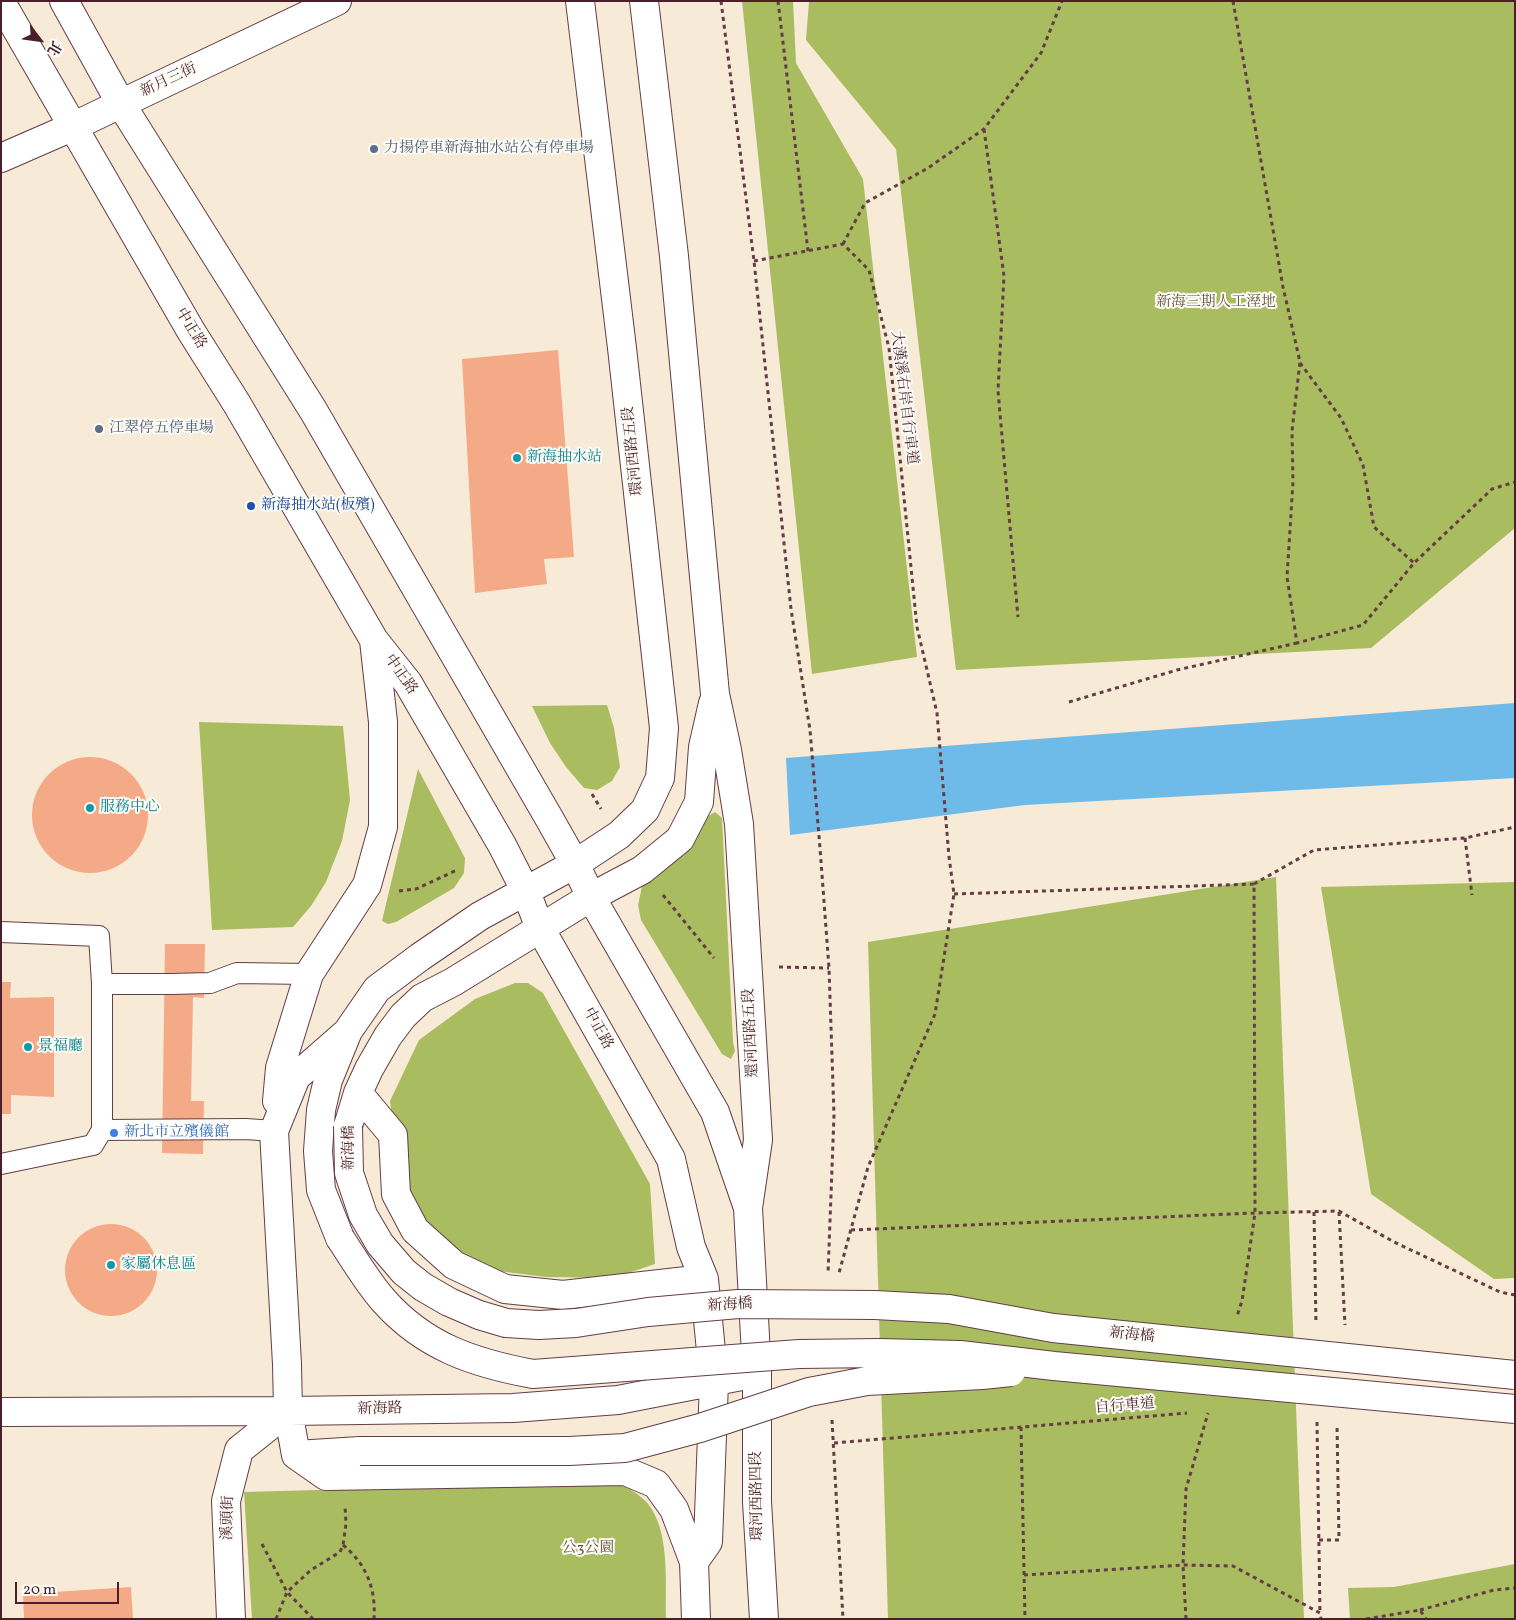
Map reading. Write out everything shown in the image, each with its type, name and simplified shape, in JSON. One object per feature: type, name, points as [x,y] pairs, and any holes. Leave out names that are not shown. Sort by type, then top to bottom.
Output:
[{"type":"main road","points":[[64,1],[121,104],[313,410],[575,864],[591,897],[715,1112],[748,1208]]},
{"type":"main road","name":"新月三街","points":[[1,158],[72,127],[337,1]]},
{"type":"main road","name":"環河西路五段","points":[[348,1031],[377,990],[420,958],[480,916],[575,864],[619,835],[645,810],[660,778],[664,728],[623,358],[580,1]]},
{"type":"main road","points":[[644,1],[674,256],[715,694]]},
{"type":"main road","name":"中正路","points":[[1,2],[72,127],[374,640],[408,683],[502,845],[526,892],[540,928],[670,1159],[691,1247],[704,1279],[714,1382]]},
{"type":"main road","points":[[374,640],[383,722],[383,827],[367,885],[309,974],[280,1068],[274,1131],[288,1411],[296,1456],[326,1476],[625,1471],[656,1484],[674,1508],[694,1562],[696,1619]]},
{"type":"main road","name":"新海橋","points":[[715,694],[703,747],[699,802],[680,839],[642,870],[591,897],[453,982],[422,998],[403,1016],[388,1036],[369,1069],[358,1092],[348,1126],[349,1173],[363,1214],[380,1244],[404,1272],[423,1288],[449,1302],[479,1315],[506,1323],[539,1325],[576,1323],[648,1312],[738,1304],[875,1305],[949,1309],[1053,1328],[1515,1375]]},
{"type":"main road","name":"還河西路五段","points":[[715,694],[727,750],[740,833],[758,1140],[748,1208],[757,1373]]},
{"type":"main road","points":[[274,1131],[296,1077],[348,1031]]},
{"type":"main road","points":[[348,1031],[326,1088],[321,1110],[318,1150],[321,1190],[340,1238],[369,1282],[384,1301],[406,1323],[460,1356],[497,1368],[533,1374],[798,1354],[960,1355],[1054,1366],[1515,1409]]},
{"type":"main road","points":[[358,1092],[393,1135],[396,1194],[415,1230],[454,1265],[505,1289],[563,1295],[704,1279]]},
{"type":"main road","points":[[296,1456],[360,1451],[560,1451],[626,1448],[700,1428],[809,1392],[867,1381],[982,1375],[1054,1366]]},
{"type":"main road","name":"新海路","points":[[1,1412],[288,1411],[532,1406],[618,1400],[757,1373]]},
{"type":"main road","name":"環河西路四段","points":[[757,1373],[757,1502],[764,1619]]},
{"type":"main road","points":[[694,1562],[708,1542],[714,1382]]},
{"type":"main road","name":"溪頭街","points":[[231,1619],[226,1501],[239,1450],[288,1411]]},
{"type":"lane","points":[[1,932],[99,936],[102,984],[102,1130],[93,1145],[1,1164]]},
{"type":"lane","points":[[102,984],[210,983],[237,973],[309,974]]},
{"type":"lane","points":[[102,1130],[246,1129],[274,1131]]},
{"type":"path","points":[[721,1],[754,262],[788,581],[810,730],[820,848],[829,968],[834,1115],[828,1280]]},
{"type":"path","points":[[778,1],[808,251]]},
{"type":"path","points":[[754,262],[843,244],[864,203],[928,168],[984,129],[1041,53],[1062,1]]},
{"type":"path","points":[[1233,1],[1283,288],[1300,362],[1292,431],[1293,482],[1287,577],[1297,643]]},
{"type":"path","points":[[984,129],[1004,276],[998,391],[1018,617]]},
{"type":"path","name":"大漢溪右岸自行車道","points":[[839,1275],[868,1167],[935,1014],[954,894],[949,857],[937,712],[917,627],[888,348],[869,270],[843,244]]},
{"type":"path","points":[[1300,362],[1341,418],[1363,465],[1374,527],[1414,563]]},
{"type":"path","points":[[1069,702],[1177,670],[1297,643],[1362,625],[1414,563],[1492,489],[1515,482]]},
{"type":"path","points":[[954,894],[1254,884],[1314,850],[1465,838],[1515,827]]},
{"type":"path","points":[[1465,838],[1472,895]]},
{"type":"path","points":[[392,892],[416,888],[457,870]]},
{"type":"path","points":[[1236,1319],[1242,1301],[1255,1213],[1254,884]]},
{"type":"path","points":[[661,893],[715,959]]},
{"type":"path","points":[[784,967],[829,968]]},
{"type":"path","points":[[1340,1211],[1346,1331]]},
{"type":"path","points":[[851,1230],[1340,1211],[1412,1250],[1500,1292],[1515,1295]]},
{"type":"path","points":[[1186,1619],[1183,1565],[1186,1489],[1208,1411],[1198,1412]]},
{"type":"path","name":"自行車道","points":[[834,1443],[1188,1412]]},
{"type":"path","points":[[832,1419],[843,1619]]},
{"type":"path","points":[[1319,1540],[1339,1540],[1337,1425]]},
{"type":"path","points":[[1021,1427],[1025,1619]]},
{"type":"path","points":[[276,1619],[287,1592],[311,1570],[340,1552],[343,1546],[346,1524],[346,1503]]},
{"type":"path","points":[[258,1538],[287,1592],[313,1619]]},
{"type":"path","points":[[343,1546],[360,1563],[374,1592],[374,1619]]},
{"type":"path","points":[[1024,1574],[1183,1565],[1233,1566],[1320,1613],[1321,1619]]},
{"type":"path","points":[[1366,1619],[1420,1610],[1494,1590],[1515,1588]]},
{"type":"path","points":[[1420,1610],[1426,1619]]},
{"type":"green space","points":[[742,1],[793,1],[796,63],[863,179],[917,657],[812,674]]},
{"type":"green space","name":"新海三期人工溼地","points":[[809,1],[1515,1],[1515,528],[1371,648],[956,670],[896,149],[806,40]]},
{"type":"green space","points":[[607,705],[614,728],[620,767],[612,781],[597,790],[584,788],[566,767],[550,743],[532,706]]},
{"type":"green space","points":[[199,722],[343,726],[350,800],[342,841],[326,882],[311,906],[293,927],[212,930]]},
{"type":"green space","points":[[418,769],[465,858],[464,873],[454,888],[396,922],[388,924],[382,921]]},
{"type":"green space","points":[[715,812],[722,818],[735,1051],[731,1059],[722,1054],[641,920],[638,905],[644,877],[687,845],[708,816]]},
{"type":"green space","points":[[1276,877],[1304,1619],[888,1619],[868,942]]},
{"type":"green space","points":[[1515,882],[1515,1278],[1494,1279],[1371,1194],[1321,887]]},
{"type":"green space","points":[[515,983],[528,983],[543,993],[650,1184],[655,1264],[613,1278],[546,1277],[490,1270],[448,1248],[407,1206],[398,1166],[390,1101],[419,1040],[475,999]]},
{"type":"green space","name":"公3公園","points":[[613,1482],[629,1489],[644,1499],[657,1520],[664,1547],[666,1619],[252,1619],[244,1492]]},
{"type":"green space","points":[[1515,1564],[1515,1619],[1350,1619],[1348,1588],[1394,1587]]},
{"type":"water","points":[[1515,703],[1515,778],[1025,805],[790,835],[786,758]]},
{"type":"building","name":"新海抽水站","points":[[558,350],[574,557],[544,559],[547,584],[475,593],[462,359]]},
{"type":"building","name":"服務中心","points":[[90,757],[112,762],[131,774],[143,793],[148,815],[143,837],[131,856],[112,868],[90,873],[68,868],[49,856],[37,837],[32,815],[37,793],[49,774],[68,762]]},
{"type":"building","points":[[165,944],[205,944],[204,998],[193,997],[191,1101],[204,1101],[203,1154],[162,1153]]},
{"type":"building","name":"景福廳","points":[[1,982],[11,982],[10,998],[54,997],[54,1097],[11,1095],[11,1114],[1,1114]]},
{"type":"building","name":"家屬休息區","points":[[111,1224],[129,1227],[144,1237],[154,1252],[157,1270],[154,1288],[144,1303],[129,1313],[111,1316],[93,1313],[78,1303],[68,1288],[65,1270],[68,1252],[78,1237],[93,1227]]},
{"type":"building","points":[[131,1587],[133,1619],[24,1619],[23,1594]]},
{"type":"place","name":"力揚停車新海抽水站公有停車場","points":[[374,149]]},
{"type":"place","name":"江翠停五停車場","points":[[99,429]]},
{"type":"place","name":"新海抽水站","points":[[517,458]]},
{"type":"place","name":"新海抽水站(板殯)","points":[[251,506]]},
{"type":"place","name":"服務中心","points":[[90,808]]},
{"type":"place","name":"景福廳","points":[[28,1047]]},
{"type":"place","name":"新北市立殯儀館","points":[[114,1133]]},
{"type":"place","name":"家屬休息區","points":[[111,1265]]}]
